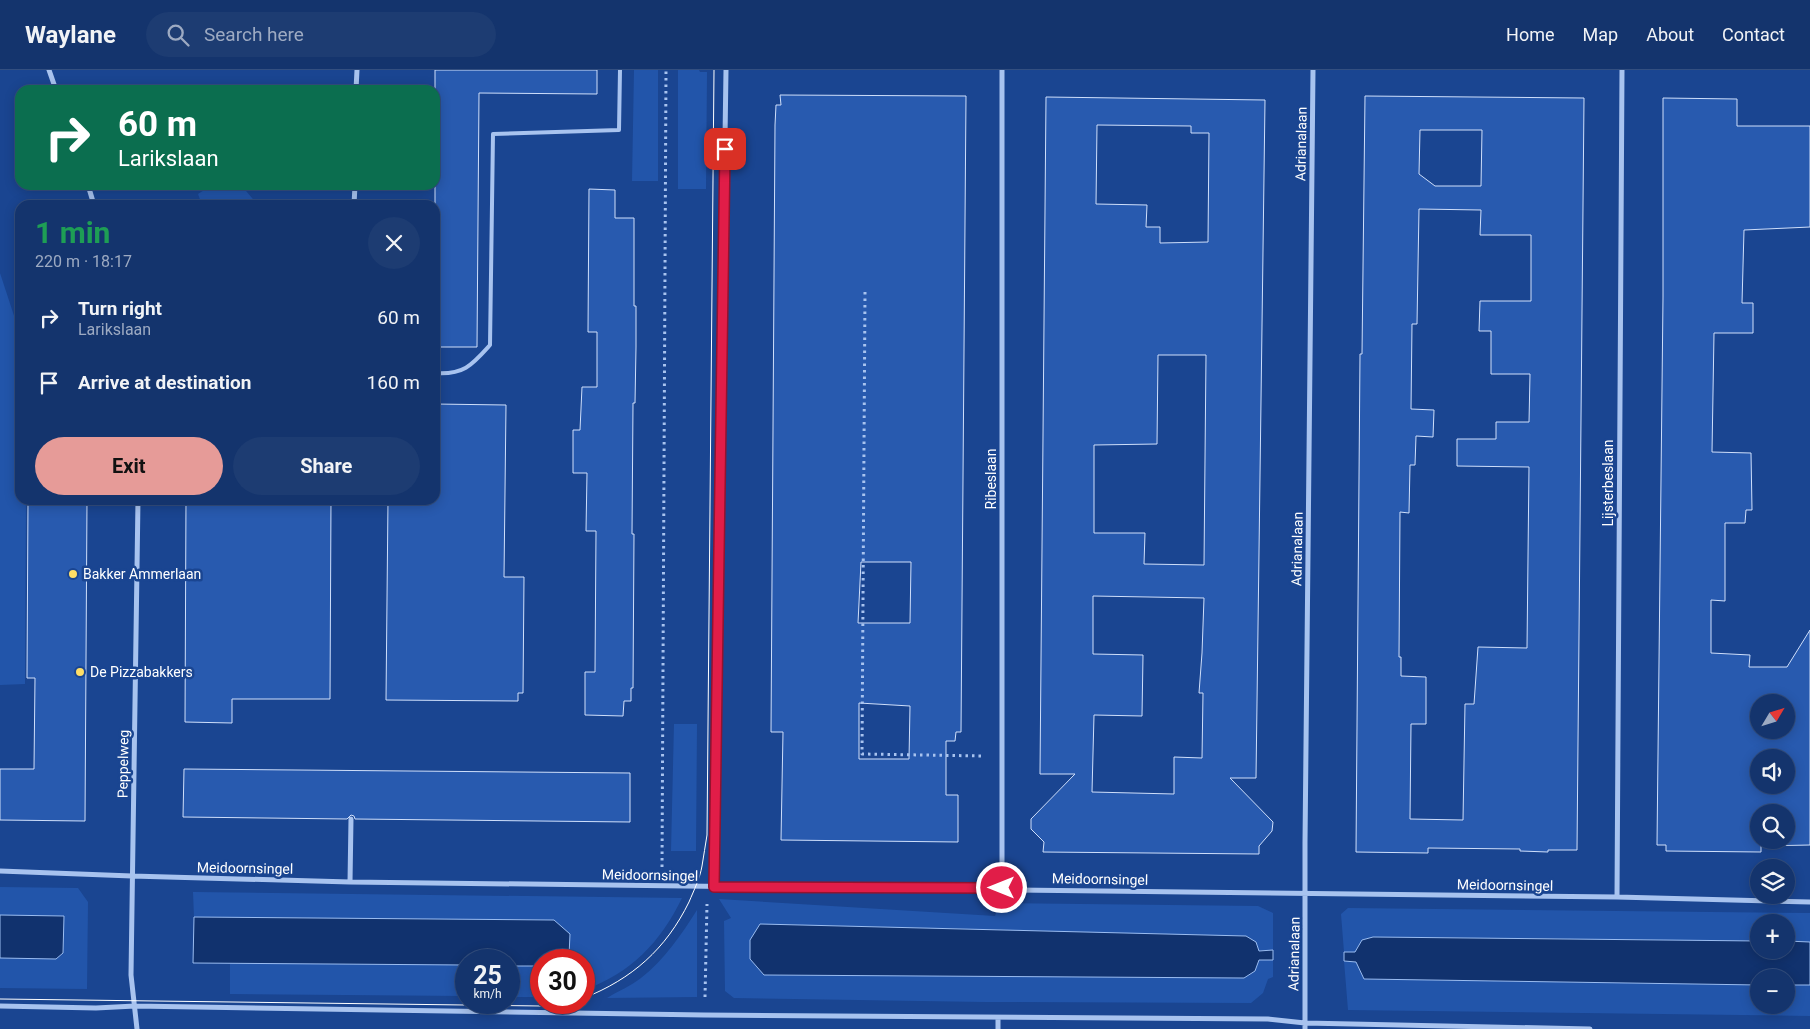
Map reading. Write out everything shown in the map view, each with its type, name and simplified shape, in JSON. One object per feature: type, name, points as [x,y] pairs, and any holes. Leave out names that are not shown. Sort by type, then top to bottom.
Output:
[{"type":"street","points":[[49,70],[54,85]]},
{"type":"street","points":[[356,85],[357,70]]},
{"type":"street","points":[[714,887],[726,70]]},
{"type":"street","name":"Ribeslaan","points":[[1002,70],[1002,888]]},
{"type":"street","name":"Adrianalaan","points":[[1305,1026],[1305,823],[1313,70]]},
{"type":"street","name":"Lijsterbeslaan","points":[[1617,897],[1622,70]]},
{"type":"street","name":"Peppelweg","points":[[137,1029],[131,975],[138,505]]},
{"type":"street","points":[[350,882],[351,819]]},
{"type":"street","name":"Meidoornsingel","points":[[0,871],[350,882],[714,887],[1002,888],[1306,894],[1617,897],[1810,902]]},
{"type":"street","points":[[0,1006],[96,1008],[135,1006],[704,1015],[1268,1019],[1305,1026],[1590,1029]]},
{"type":"street","points":[[998,1018],[998,1029]]},
{"type":"lane","points":[[440,373],[450,374],[469,368],[490,345],[493,134],[619,130],[620,70]]},
{"type":"path","points":[[662,886],[666,70]]},
{"type":"path","points":[[865,292],[862,754],[1002,756]]},
{"type":"path","points":[[704,1015],[707,899],[714,887]]},
{"type":"shaded area","points":[[634,70],[658,70],[658,181],[632,181]]},
{"type":"shaded area","points":[[678,70],[707,72],[706,189],[678,189]]},
{"type":"shaded area","points":[[204,190],[245,190],[254,200],[200,200],[198,194]]},
{"type":"shaded area","points":[[0,273],[15,319],[15,505],[26,505],[25,684],[0,685]]},
{"type":"shaded area","points":[[674,724],[697,724],[696,851],[671,851]]},
{"type":"shaded area","points":[[0,887],[78,888],[88,902],[87,989],[0,988],[0,958],[56,959],[63,953],[64,916],[0,915]]},
{"type":"shaded area","points":[[193,892],[682,898],[654,942],[630,965],[616,975],[595,985],[595,949],[566,949],[554,920],[194,917]]},
{"type":"shaded area","points":[[719,899],[995,916],[1000,903],[1258,906],[1273,913],[1273,950],[764,975],[1244,978],[1259,960],[1273,960],[1273,977],[1268,979],[1263,993],[1251,1003],[985,1002],[734,998],[725,991],[724,921],[731,918]]},
{"type":"shaded area","points":[[1348,908],[1810,913],[1810,942],[1795,941],[1795,914],[1750,914],[1750,941],[1373,937],[1362,940],[1355,952],[1344,952],[1341,914]]},
{"type":"shaded area","points":[[697,910],[697,997],[607,998],[637,981],[649,971],[665,955]]},
{"type":"shaded area","points":[[0,915],[64,916],[63,953],[56,959],[0,958]]},
{"type":"shaded area","points":[[194,917],[554,920],[570,934],[569,949],[530,949],[530,966],[520,966],[520,949],[455,949],[455,965],[193,963]]},
{"type":"shaded area","points":[[760,924],[1246,936],[1256,942],[1259,951],[1273,950],[1273,960],[1259,960],[1255,971],[1244,978],[764,975],[750,959],[750,940]]},
{"type":"shaded area","points":[[1373,937],[1750,941],[1750,959],[1795,959],[1795,941],[1810,942],[1810,985],[1795,985],[1795,969],[1750,969],[1750,985],[1364,979],[1356,962],[1344,961],[1344,952],[1355,952],[1362,940]]},
{"type":"shaded area","points":[[1344,961],[1356,962],[1364,979],[1750,985],[1750,1014],[1795,1014],[1795,985],[1810,985],[1810,1016],[1348,1010]]},
{"type":"shaded area","points":[[230,963],[455,965],[455,996],[230,994]]},
{"type":"shaded area","points":[[520,966],[530,966],[530,997],[520,997]]},
{"type":"building","points":[[435,70],[597,70],[597,94],[479,93],[477,347],[440,347],[440,200],[435,200],[435,190],[440,190],[440,85],[435,85]]},
{"type":"building","points":[[780,95],[966,96],[961,732],[956,732],[955,741],[946,741],[946,795],[958,795],[958,842],[781,840],[783,732],[771,732],[775,125],[776,105],[781,105]],"holes":[[[861,562],[911,562],[910,623],[858,623]],[[859,703],[910,706],[909,759],[859,759]]]},
{"type":"building","points":[[1365,96],[1584,98],[1577,850],[1548,850],[1548,852],[1520,851],[1520,849],[1428,848],[1428,853],[1356,852],[1360,354],[1362,354]],"holes":[[[1420,130],[1482,130],[1481,186],[1435,186],[1419,174]],[[1419,209],[1481,210],[1480,235],[1531,235],[1531,301],[1480,301],[1479,331],[1491,331],[1491,374],[1530,374],[1529,422],[1496,422],[1496,439],[1457,439],[1457,466],[1529,467],[1527,648],[1478,647],[1474,704],[1465,704],[1463,820],[1410,819],[1411,724],[1426,724],[1426,677],[1401,676],[1401,657],[1399,657],[1400,512],[1409,513],[1410,465],[1415,465],[1416,436],[1433,437],[1434,410],[1411,409],[1412,324],[1417,324]]]},
{"type":"building","points":[[1046,97],[1265,100],[1256,778],[1230,778],[1273,822],[1272,831],[1259,846],[1259,854],[1043,852],[1044,842],[1031,829],[1031,819],[1075,774],[1040,774]],"holes":[[[1097,125],[1191,126],[1191,133],[1209,133],[1208,242],[1160,243],[1160,227],[1146,227],[1147,205],[1096,204]],[[1158,355],[1206,355],[1204,565],[1144,564],[1145,533],[1094,533],[1094,445],[1157,444]],[[1093,596],[1204,598],[1199,693],[1203,693],[1202,758],[1174,757],[1174,794],[1092,792],[1094,715],[1142,716],[1143,655],[1093,654]]]},
{"type":"building","points":[[1663,98],[1737,99],[1737,126],[1810,126],[1810,227],[1744,230],[1742,303],[1753,303],[1753,333],[1714,333],[1712,452],[1751,453],[1752,510],[1746,510],[1745,523],[1725,523],[1725,601],[1711,600],[1711,653],[1750,655],[1749,667],[1787,667],[1810,630],[1810,845],[1795,845],[1795,804],[1750,804],[1750,849],[1761,849],[1761,852],[1666,851],[1666,845],[1657,845],[1663,297]]},
{"type":"building","points":[[589,189],[615,190],[615,218],[634,218],[636,347],[635,403],[633,403],[633,688],[631,688],[631,701],[624,701],[623,716],[585,715],[585,672],[595,672],[596,531],[586,531],[587,473],[573,473],[573,430],[580,430],[582,387],[597,387],[597,332],[588,332]]},
{"type":"building","points":[[440,404],[506,405],[504,577],[524,577],[523,693],[518,693],[518,701],[386,700],[388,505],[440,505]]},
{"type":"building","points":[[28,505],[87,505],[85,821],[0,820],[0,769],[34,769],[35,678],[27,678]]},
{"type":"building","points":[[186,505],[331,505],[330,699],[232,699],[232,723],[185,722]]},
{"type":"building","points":[[184,769],[630,773],[630,822],[355,819],[351,815],[347,819],[183,817]]},
{"type":"tram line","points":[[595,993],[632,972],[646,961],[670,934],[689,902],[698,880],[707,835],[714,70]]},
{"type":"tram line","points":[[0,999],[530,1006]]},
{"type":"place","name":"Bakker Ammerlaan","points":[[73,574]]},
{"type":"place","name":"De Pizzabakkers","points":[[80,672]]},
{"type":"route","points":[[725,149],[714,887],[1002,888]]}]
